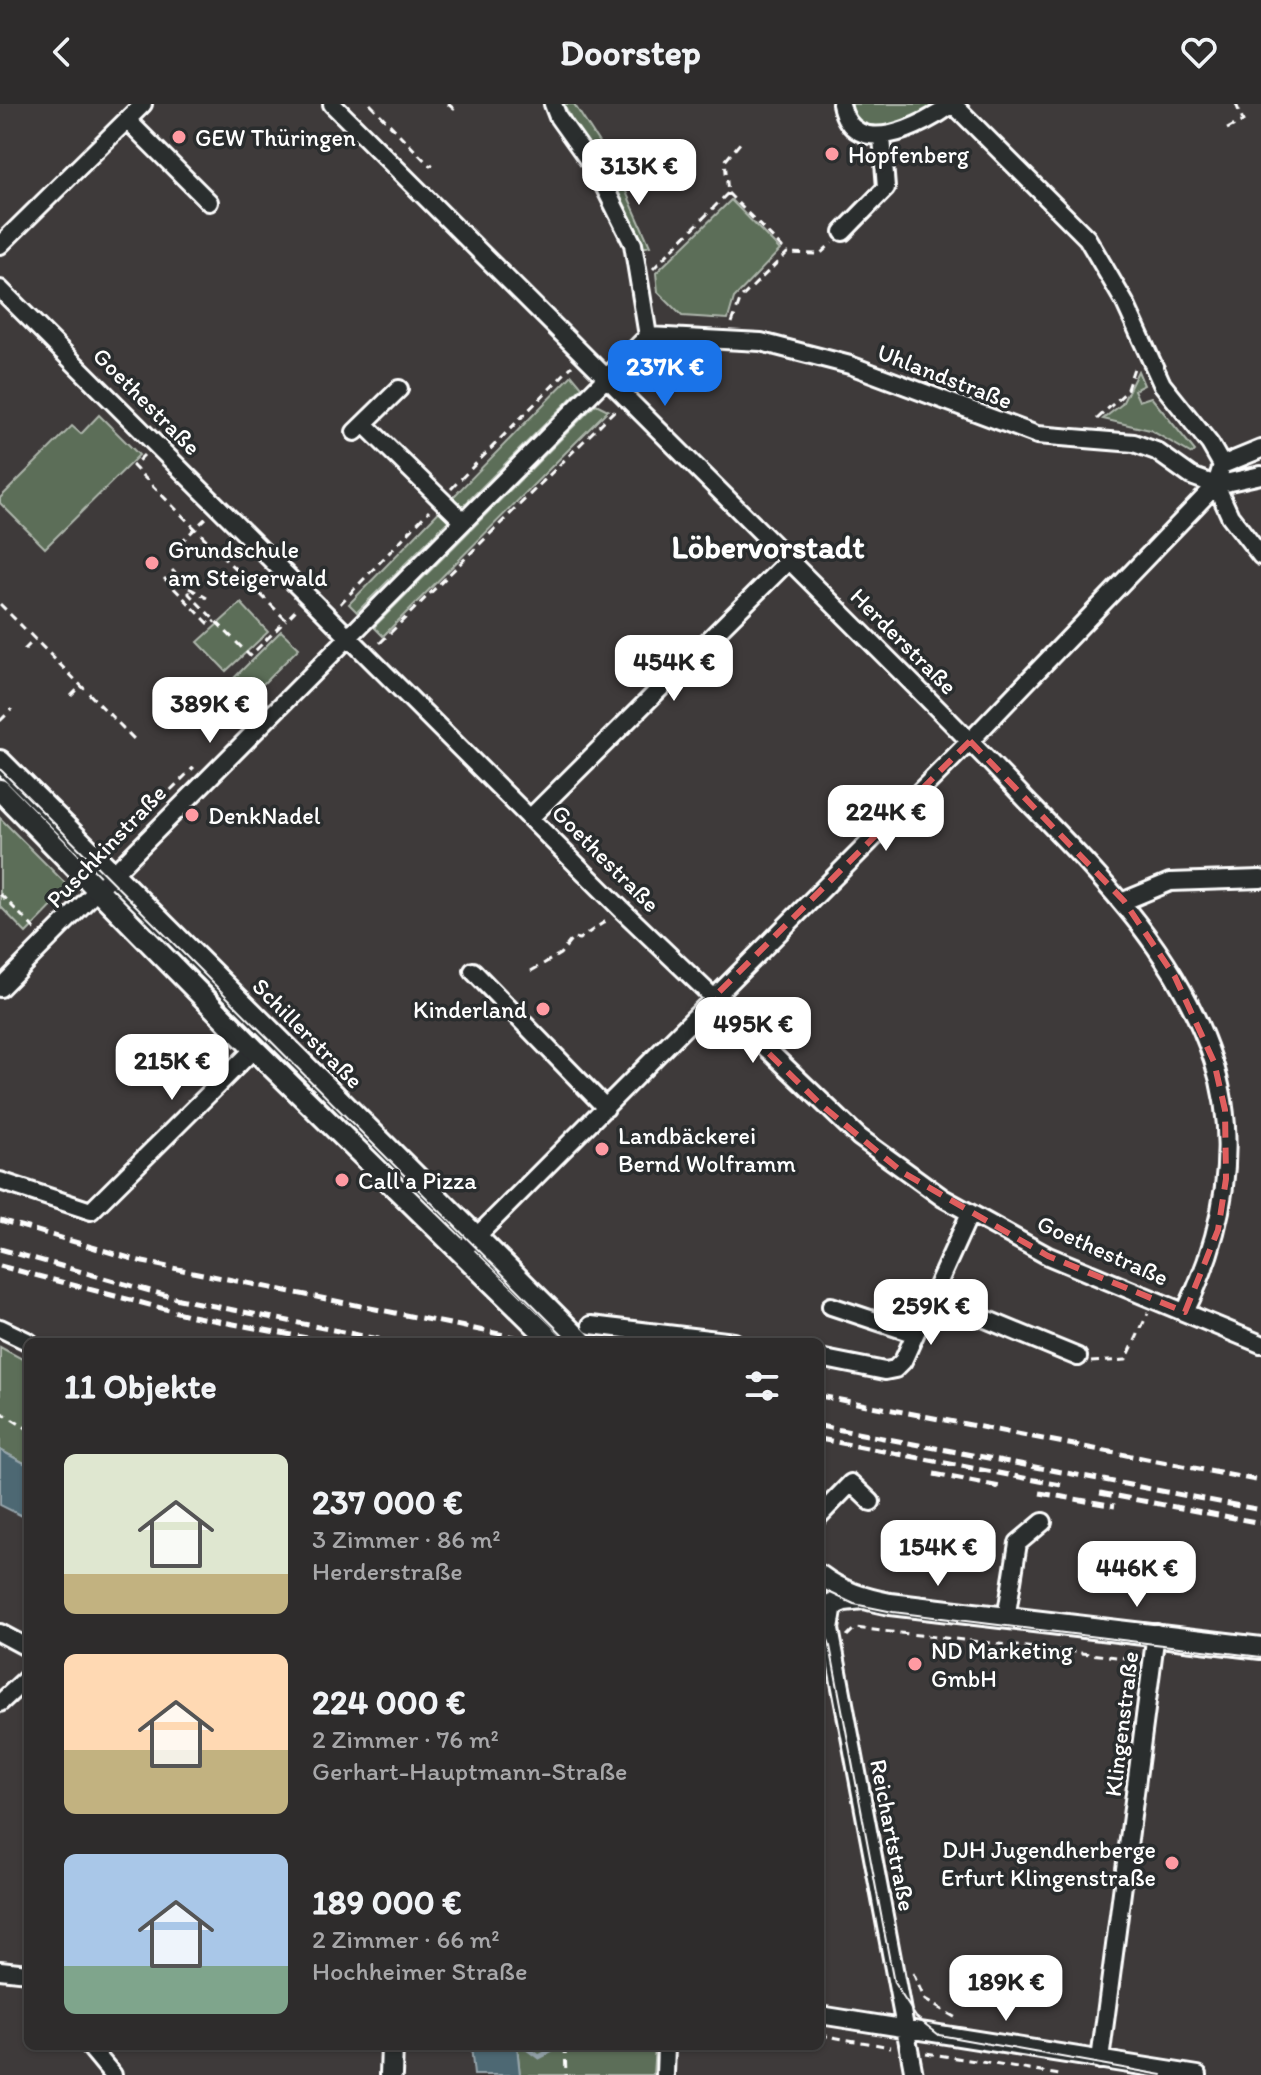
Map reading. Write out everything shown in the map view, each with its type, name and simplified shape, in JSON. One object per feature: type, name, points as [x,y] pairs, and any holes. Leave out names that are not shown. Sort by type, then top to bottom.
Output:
[{"type":"main road","name":"Schillerstraße","points":[[0,761],[112,873],[468,1244],[550,1338]]},
{"type":"main road","name":"Schillerstraße","points":[[0,790],[254,1049],[468,1244],[586,1334]]},
{"type":"main road","points":[[824,1579],[859,1613]]},
{"type":"main road","points":[[825,1603],[859,1613],[1006,1619],[1152,1647],[1261,1648]]},
{"type":"main road","points":[[391,2075],[392,2050]]},
{"type":"street","points":[[0,245],[143,104]]},
{"type":"street","name":"Herderstraße","points":[[332,104],[970,741],[1124,901],[1175,977],[1193,1011],[1214,1062],[1225,1110],[1226,1179],[1218,1230],[1185,1312]]},
{"type":"street","points":[[553,104],[558,117],[604,185],[633,244],[648,336]]},
{"type":"street","points":[[468,1244],[970,741],[1216,485],[1222,465],[1210,444],[1162,384],[1125,303],[1087,238],[953,104],[932,118],[882,137],[871,136],[854,127],[841,104]]},
{"type":"street","points":[[127,120],[209,202]]},
{"type":"street","points":[[843,232],[886,188],[882,137]]},
{"type":"street","name":"Goethestraße","points":[[0,289],[622,910],[859,1137],[902,1172],[1048,1256],[1261,1344]]},
{"type":"street","name":"Puschkinstraße","points":[[0,988],[648,336]]},
{"type":"street","name":"Uhlandstraße","points":[[648,336],[740,340],[791,349],[850,365],[1037,435],[1134,443],[1156,451],[1191,476],[1216,485]]},
{"type":"street","points":[[399,389],[360,428],[463,521]]},
{"type":"street","points":[[1222,465],[1261,449]]},
{"type":"street","points":[[1216,485],[1261,475]]},
{"type":"street","points":[[1216,485],[1230,516],[1261,556]]},
{"type":"street","points":[[531,817],[789,560]]},
{"type":"street","points":[[1124,901],[1170,882],[1261,879]]},
{"type":"street","points":[[473,971],[606,1108]]},
{"type":"street","points":[[0,1181],[91,1211],[254,1049]]},
{"type":"street","points":[[824,1359],[885,1371],[895,1369],[915,1334],[970,1213]]},
{"type":"street","points":[[932,1297],[1078,1357]]},
{"type":"street","points":[[831,1306],[915,1334]]},
{"type":"street","points":[[0,1328],[24,1340]]},
{"type":"street","points":[[586,1334],[660,1338]]},
{"type":"street","points":[[824,1511],[851,1483],[871,1502]]},
{"type":"street","points":[[1006,1619],[1018,1543],[1043,1522]]},
{"type":"street","name":"Reichartstraße","points":[[825,1603],[914,2075]]},
{"type":"street","points":[[0,1633],[24,1646]]},
{"type":"street","name":"Klingenstraße","points":[[1100,2060],[1152,1647]]},
{"type":"street","points":[[0,1703],[24,1681]]},
{"type":"street","points":[[0,1970],[24,1973]]},
{"type":"street","points":[[824,2016],[1198,2075]]},
{"type":"street","points":[[92,2050],[113,2075]]},
{"type":"street","points":[[665,2075],[666,2050]]},
{"type":"path","points":[[370,104],[430,166],[433,164]]},
{"type":"path","points":[[448,104],[454,109],[457,104]]},
{"type":"path","points":[[1227,129],[1243,121],[1236,104]]},
{"type":"path","points":[[741,142],[725,161],[728,193],[787,253],[820,254],[843,232]]},
{"type":"path","points":[[660,262],[728,193]]},
{"type":"path","points":[[733,314],[741,298],[787,253]]},
{"type":"path","points":[[329,615],[584,355]]},
{"type":"path","points":[[1097,419],[1119,401],[1129,384]]},
{"type":"path","points":[[368,655],[627,398]]},
{"type":"path","points":[[144,455],[133,466],[286,620]]},
{"type":"path","points":[[180,543],[218,506]]},
{"type":"path","points":[[172,570],[189,588],[205,600],[207,598]]},
{"type":"path","points":[[164,578],[210,625],[215,620]]},
{"type":"path","points":[[189,588],[189,594],[250,656],[297,609]]},
{"type":"path","points":[[0,604],[135,740]]},
{"type":"path","points":[[24,650],[35,639]]},
{"type":"path","points":[[71,696],[81,686]]},
{"type":"path","points":[[0,721],[12,709]]},
{"type":"path","points":[[0,894],[47,940]]},
{"type":"path","points":[[531,971],[560,954],[573,938],[579,939],[622,910]]},
{"type":"path","points":[[1078,1357],[1097,1364],[1126,1360],[1148,1313],[1159,1317]]},
{"type":"path","points":[[0,1412],[24,1427]]},
{"type":"path","points":[[859,1613],[1152,1647]]},
{"type":"path","points":[[913,1973],[925,2000],[966,2023]]},
{"type":"path","points":[[824,2036],[1060,2075]]},
{"type":"path","points":[[566,2050],[566,2075]]},
{"type":"highlighted area","points":[[970,741],[1124,901],[1175,977],[1214,1062],[1225,1110],[1226,1179],[1218,1230],[1185,1312],[1048,1256],[902,1172],[819,1103],[713,998]]},
{"type":"green space","points":[[564,104],[574,104],[616,169],[650,246],[642,248],[608,173],[576,128]]},
{"type":"green space","points":[[846,104],[929,104],[934,109],[881,131],[858,123]]},
{"type":"green space","points":[[731,200],[780,250],[734,298],[728,319],[682,316],[658,292],[656,273]]},
{"type":"green space","points":[[1138,371],[1144,385],[1134,390],[1139,401],[1151,397],[1195,451],[1192,454],[1150,430],[1103,419],[1122,404]]},
{"type":"green space","points":[[572,375],[582,387],[357,612],[349,604]]},
{"type":"green space","points":[[596,404],[608,410],[383,636],[374,627]]},
{"type":"green space","points":[[99,415],[139,455],[45,548],[0,503],[0,498],[72,426],[81,434]]},
{"type":"green space","points":[[241,603],[268,632],[226,671],[198,642]]},
{"type":"green space","points":[[281,631],[299,648],[234,713],[217,695]]},
{"type":"green space","points":[[0,818],[70,888],[26,933],[0,906]]},
{"type":"green space","points":[[0,1347],[24,1360],[24,1463],[0,1450]]},
{"type":"green space","points":[[517,2050],[655,2050],[653,2075],[520,2075]]},
{"type":"water","points":[[0,1450],[24,1463],[24,1517],[0,1505]]},
{"type":"water","points":[[471,2050],[517,2050],[520,2075],[474,2075]]},
{"type":"waterway","points":[[529,2050],[539,2057],[552,2050]]},
{"type":"tram line","points":[[0,769],[566,1338]]},
{"type":"tram line","points":[[824,1590],[854,1604],[893,1612],[1261,1657]]},
{"type":"tram line","points":[[824,1630],[830,1646],[894,1983],[916,2017],[939,2035],[1162,2075]]},
{"type":"railway","points":[[0,1220],[143,1262],[519,1338]]},
{"type":"railway","points":[[0,1249],[179,1299],[373,1338]]},
{"type":"railway","points":[[0,1266],[192,1316],[307,1338]]},
{"type":"railway","points":[[824,1397],[1261,1481]]},
{"type":"railway","points":[[824,1427],[1261,1510]]},
{"type":"railway","points":[[824,1440],[1061,1485]]},
{"type":"railway","points":[[934,1474],[1000,1487]]},
{"type":"railway","points":[[1040,1493],[1115,1506]]},
{"type":"railway","points":[[1100,1493],[1261,1523]]},
{"type":"place","name":"GEW Thüringen","points":[[179,137]]},
{"type":"place","name":"Hopfenberg","points":[[832,154]]},
{"type":"place","name":"Grundschule am Steigerwald","points":[[152,563]]},
{"type":"place","name":"DenkNadel","points":[[192,815]]},
{"type":"place","name":"Kinderland","points":[[543,1009]]},
{"type":"place","name":"Landbäckerei Bernd Wolframm","points":[[602,1149]]},
{"type":"place","name":"Call a Pizza","points":[[342,1180]]},
{"type":"place","name":"ND Marketing GmbH","points":[[915,1664]]},
{"type":"place","name":"DJH Jugendherberge Erfurt Klingenstraße","points":[[1172,1863]]},
{"type":"district","name":"Löbervorstadt","points":[[768,547]]}]
